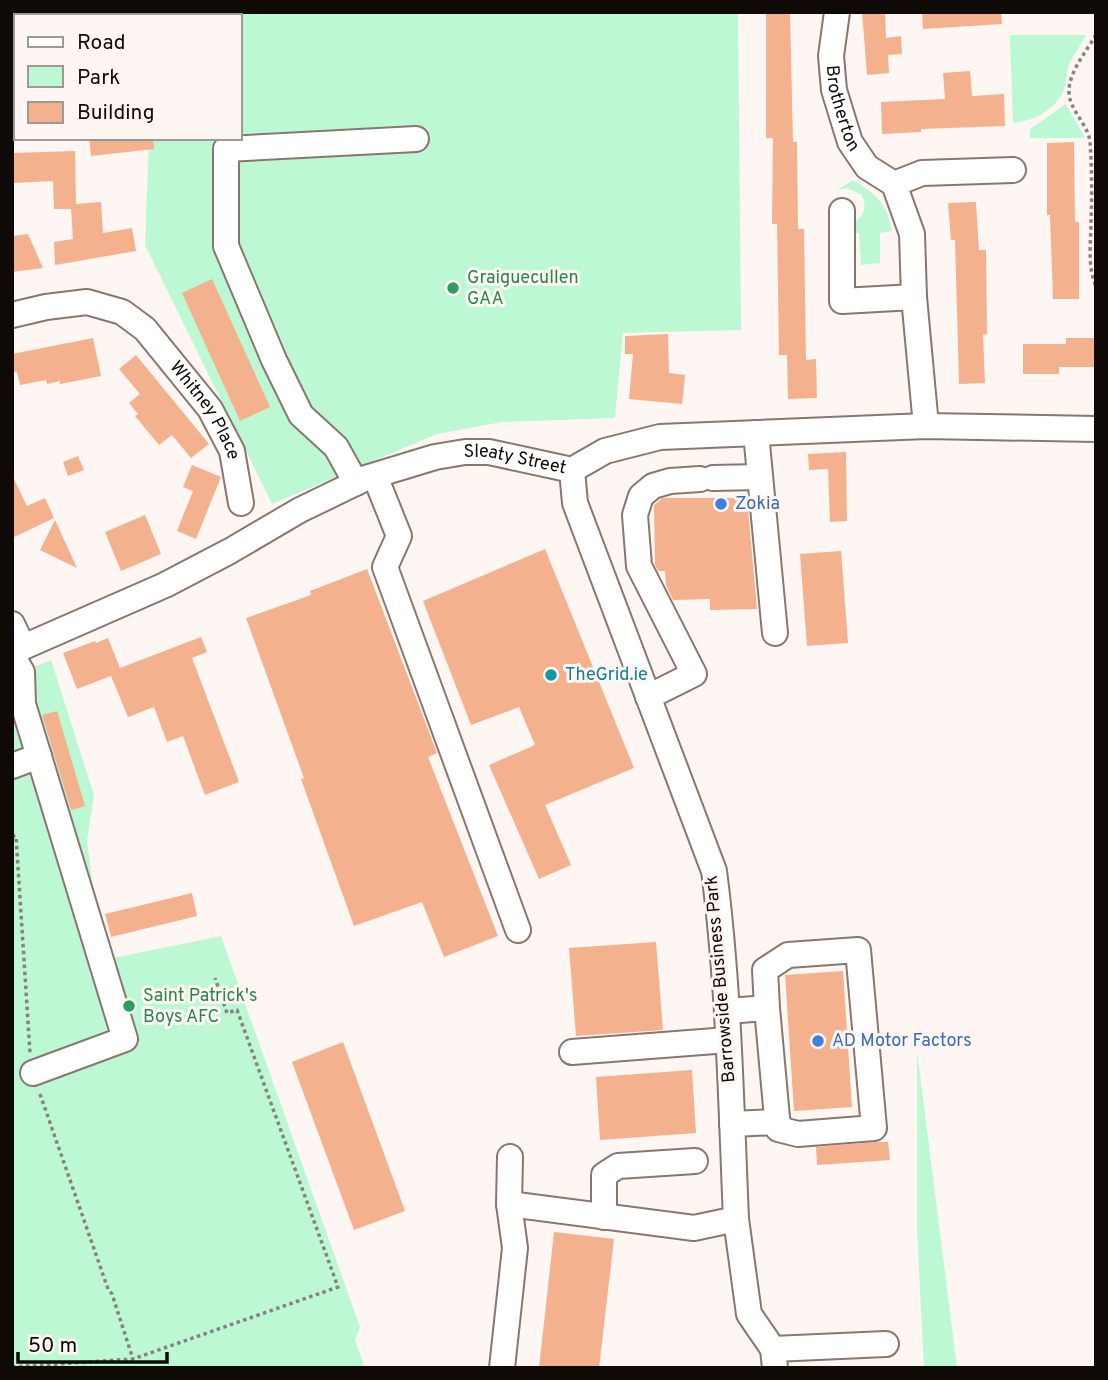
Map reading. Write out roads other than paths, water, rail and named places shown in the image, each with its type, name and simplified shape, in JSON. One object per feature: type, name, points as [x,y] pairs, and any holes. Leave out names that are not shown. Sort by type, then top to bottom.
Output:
[{"type":"street","name":"Brotherton","points":[[837,12],[831,56],[834,90],[850,142],[867,167],[894,184]]},
{"type":"street","points":[[416,139],[226,149],[226,246],[300,415],[336,447],[366,480],[399,536],[385,567],[518,930]]},
{"type":"street","points":[[926,426],[914,297],[912,234],[894,184],[922,173],[1013,170]]},
{"type":"street","points":[[842,211],[842,301],[914,297]]},
{"type":"street","name":"Whitney Place","points":[[12,315],[87,302],[122,312],[145,329],[210,410],[232,451],[241,503]]},
{"type":"street","name":"Sleaty Street","points":[[16,651],[165,586],[300,510],[366,480],[435,457],[465,452],[489,452],[572,470],[605,452],[660,438],[926,426],[1096,429]]},
{"type":"street","points":[[756,433],[775,633]]},
{"type":"street","name":"Barrowside Business Park","points":[[572,470],[575,503],[714,871],[727,1011],[736,1219],[749,1314],[774,1358]]},
{"type":"street","points":[[648,697],[694,674],[639,566],[635,515],[641,496],[653,486],[670,481],[760,477]]},
{"type":"street","points":[[12,624],[22,672],[23,705],[125,1039],[33,1073]]},
{"type":"street","points":[[12,766],[38,756]]},
{"type":"street","points":[[858,950],[874,1128],[798,1135],[778,1129],[767,1008],[765,970],[788,955],[858,950]]},
{"type":"street","points":[[727,1011],[767,1008]]},
{"type":"street","points":[[572,1052],[728,1040]]},
{"type":"street","points":[[732,1124],[778,1122]]},
{"type":"street","points":[[502,1368],[515,1248],[509,1205],[510,1157]]},
{"type":"street","points":[[604,1217],[604,1175],[618,1166],[695,1161]]},
{"type":"street","points":[[509,1205],[694,1228],[736,1219]]},
{"type":"street","points":[[774,1358],[886,1344]]},
{"type":"place","name":"Graiguecullen GAA","points":[[453,288]]},
{"type":"place","name":"Zokia","points":[[721,504]]},
{"type":"place","name":"TheGrid.ie","points":[[551,675]]},
{"type":"place","name":"Saint Patrick's Boys AFC","points":[[129,1006]]},
{"type":"place","name":"AD Motor Factors","points":[[818,1041]]}]
